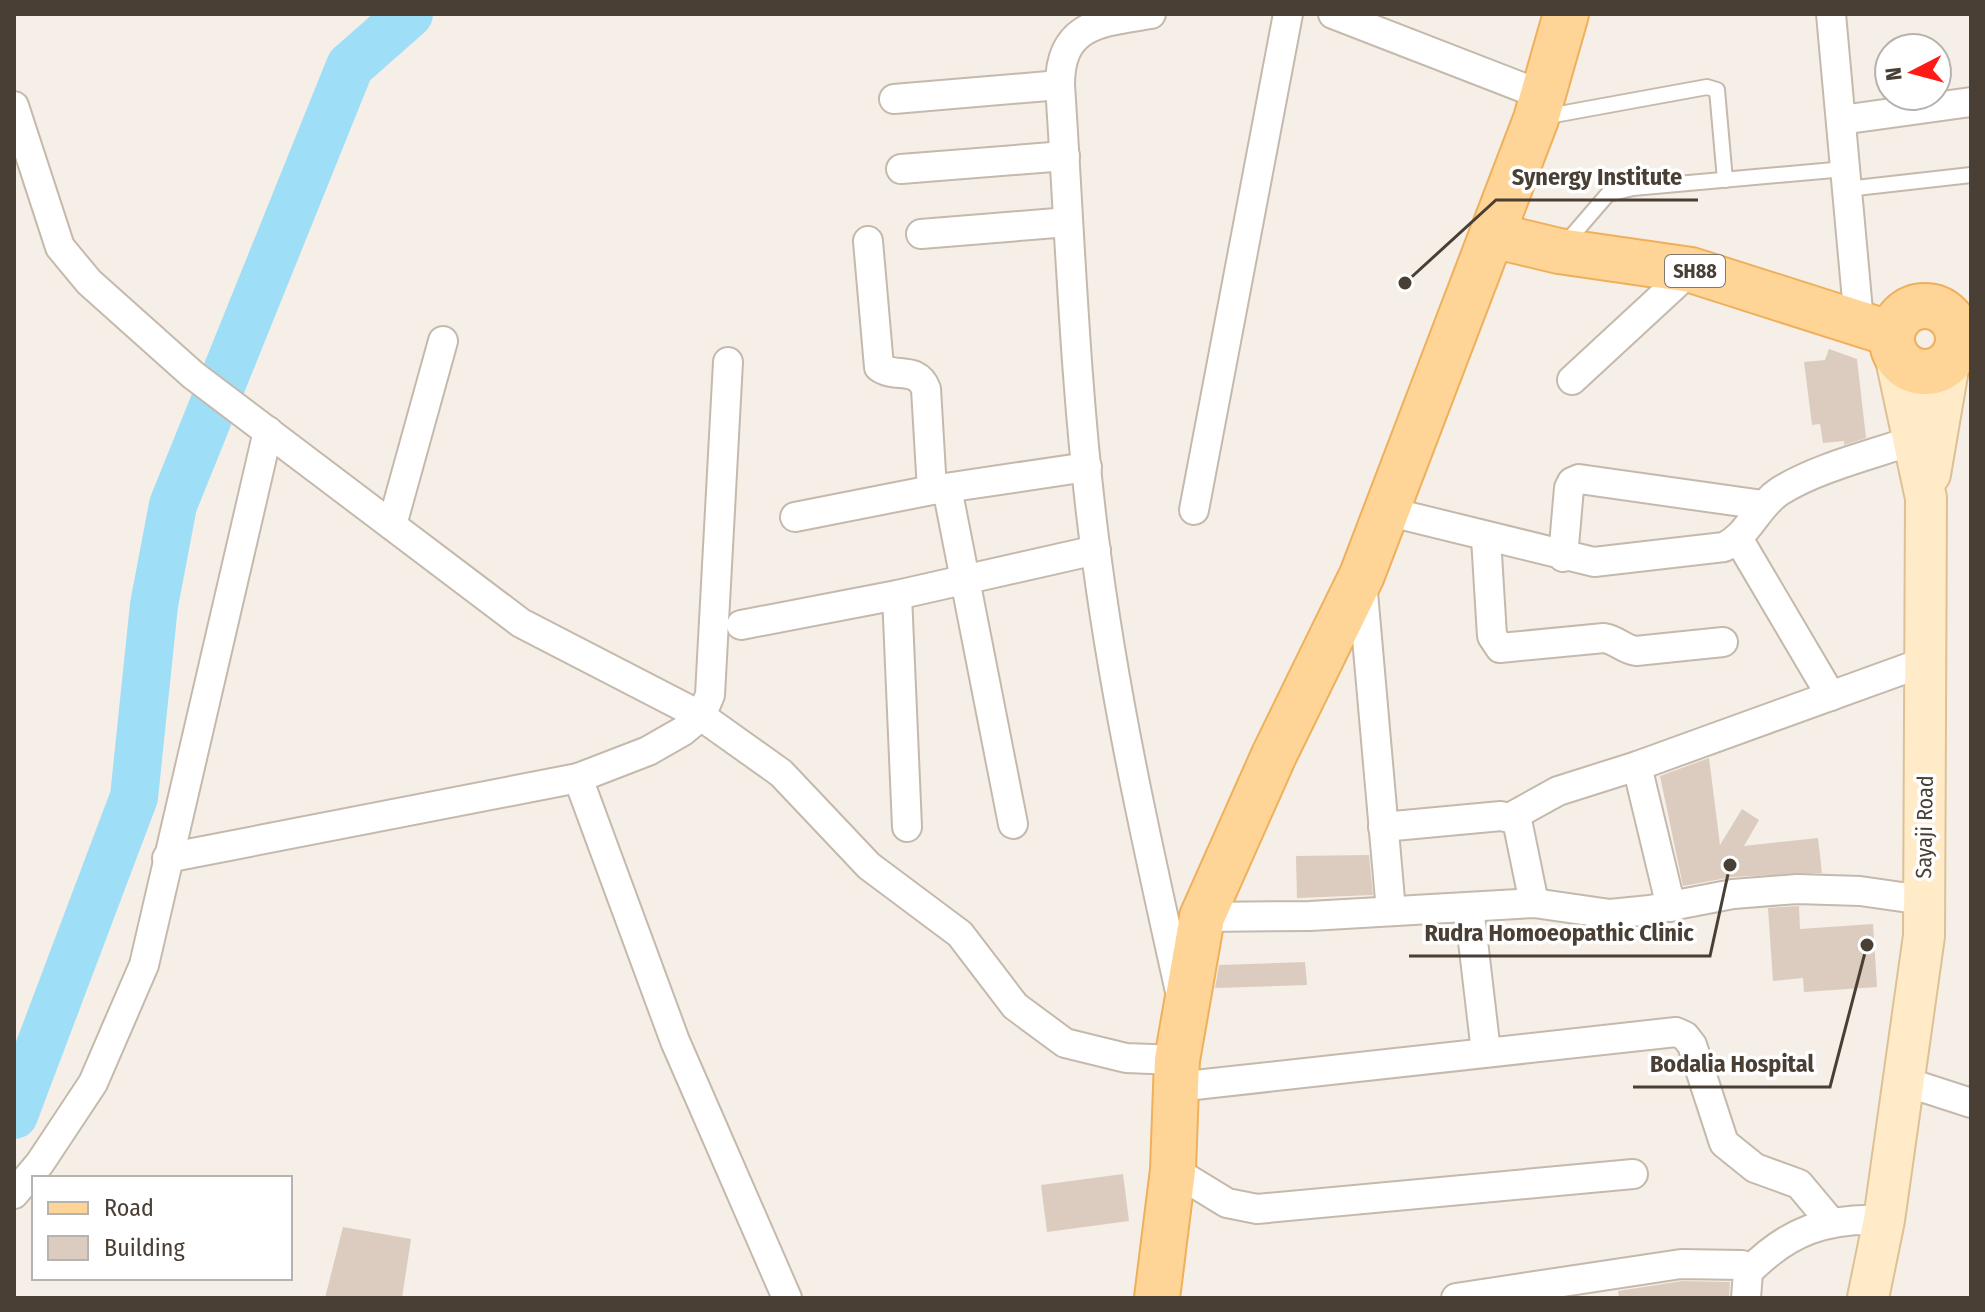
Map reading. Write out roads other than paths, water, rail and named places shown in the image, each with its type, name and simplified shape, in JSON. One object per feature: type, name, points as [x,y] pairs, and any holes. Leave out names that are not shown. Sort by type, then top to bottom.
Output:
[{"type":"main road","points":[[1157,1298],[1173,1170],[1177,1074],[1202,917],[1274,755],[1362,575],[1539,107],[1566,14]]},
{"type":"main road","name":"SH88","points":[[1492,235],[1559,251],[1691,270],[1882,337]]},
{"type":"main road","points":[[1926,498],[1959,342],[1934,307],[1916,307],[1900,317],[1882,337],[1910,369],[1930,373],[1959,342]]},
{"type":"main road","name":"Sayaji Road","points":[[1868,1298],[1884,1220],[1924,936],[1926,498],[1914,440],[1882,337]]},
{"type":"street","points":[[1151,14],[1095,23],[1073,40],[1063,53],[1060,85],[1068,222],[1096,550],[1118,698],[1185,1012]]},
{"type":"street","points":[[1194,510],[1288,14]]},
{"type":"street","points":[[1333,14],[1539,107]]},
{"type":"street","points":[[1840,15],[1841,120],[1846,179],[1882,337]]},
{"type":"street","points":[[894,99],[1060,85]]},
{"type":"street","points":[[1841,120],[1971,102]]},
{"type":"street","points":[[14,106],[60,247],[89,282],[193,375],[521,623],[701,716],[781,773],[869,866],[960,934],[1015,1006],[1065,1043],[1177,1074],[1486,1052],[1660,1032],[1685,1036],[1692,1045],[1724,1143],[1755,1168],[1799,1184],[1830,1221]]},
{"type":"street","points":[[901,169],[1065,156]]},
{"type":"street","points":[[921,234],[1068,222]]},
{"type":"street","points":[[868,241],[879,367],[885,372],[910,373],[922,380],[926,389],[940,489],[965,579],[1013,824]]},
{"type":"street","points":[[1572,380],[1691,270]]},
{"type":"street","points":[[392,525],[443,341]]},
{"type":"street","points":[[167,858],[578,778],[648,751],[701,716],[710,695],[728,362]]},
{"type":"street","points":[[14,1194],[40,1163],[93,1083],[144,965],[257,423]]},
{"type":"street","points":[[1386,511],[1563,557],[1594,562],[1724,547],[1739,540],[1763,505],[1799,481],[1914,440]]},
{"type":"street","points":[[795,517],[940,489],[1087,467]]},
{"type":"street","points":[[1563,557],[1569,488],[1572,482],[1579,479],[1763,505]]},
{"type":"street","points":[[1486,538],[1492,636],[1500,648],[1604,638],[1636,651],[1723,642]]},
{"type":"street","points":[[1739,540],[1831,696]]},
{"type":"street","points":[[741,625],[897,595],[1096,550]]},
{"type":"street","points":[[1362,575],[1391,911]]},
{"type":"street","points":[[897,595],[907,827]]},
{"type":"street","points":[[1383,827],[1511,817],[1558,791],[1637,766],[1927,661]]},
{"type":"street","points":[[1637,766],[1671,907]]},
{"type":"street","points":[[578,778],[675,1041],[787,1298]]},
{"type":"street","points":[[1511,817],[1517,820],[1521,829],[1534,903]]},
{"type":"street","points":[[1202,917],[1534,903],[1572,911],[1610,914],[1671,907],[1733,894],[1797,889],[1860,891],[1923,900]]},
{"type":"street","points":[[1469,907],[1486,1052]]},
{"type":"street","points":[[1903,1081],[1971,1103]]},
{"type":"street","points":[[1173,1170],[1227,1203],[1257,1209],[1633,1174]]},
{"type":"street","points":[[1747,1285],[1769,1250],[1795,1233],[1830,1221],[1884,1220]]},
{"type":"street","points":[[1456,1298],[1681,1264],[1728,1262],[1742,1265],[1747,1285]]},
{"type":"lane","points":[[1539,107],[1707,87],[1717,90],[1725,180]]},
{"type":"lane","points":[[1559,251],[1608,194],[1633,188],[1725,180],[1971,175]]},
{"type":"waterway","points":[[377,14],[380,37]]},
{"type":"waterway","points":[[14,1115],[134,797],[154,605],[173,505],[350,66],[409,14]]},
{"type":"place","name":"Synergy Institute","points":[[1405,283]]},
{"type":"place","name":"Rudra Homoeopathic Clinic","points":[[1730,865]]},
{"type":"place","name":"Bodalia Hospital","points":[[1867,945]]}]
